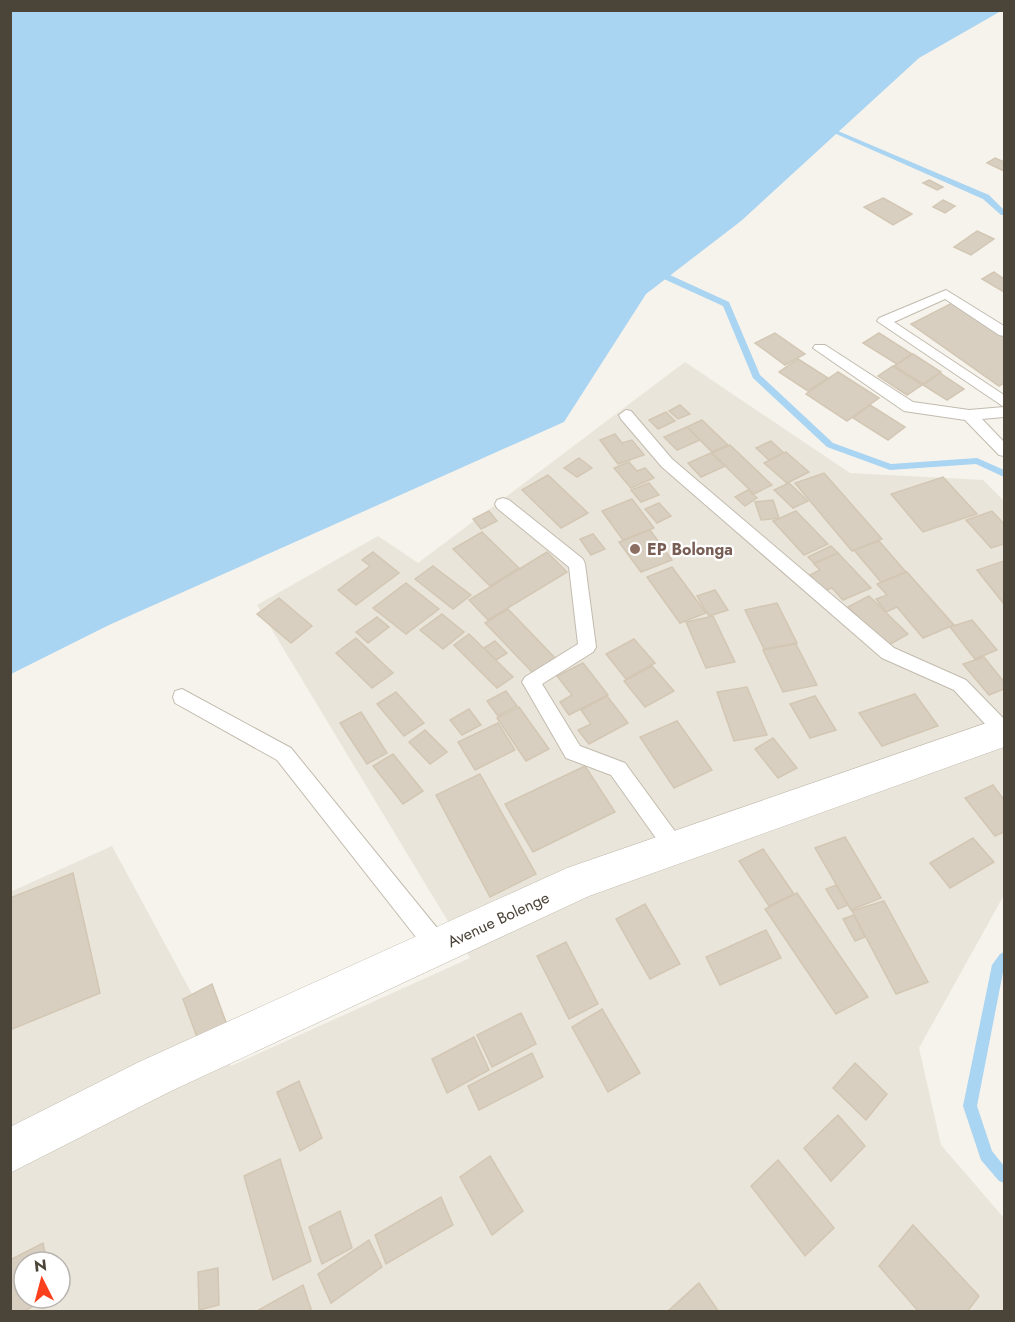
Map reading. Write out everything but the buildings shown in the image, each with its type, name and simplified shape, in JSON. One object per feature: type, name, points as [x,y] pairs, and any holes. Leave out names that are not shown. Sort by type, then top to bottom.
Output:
[{"type":"street","name":"Avenue Bolenge","points":[[10,1151],[154,1077],[580,881],[1005,732]]},
{"type":"lane","points":[[1005,332],[945,294],[884,321],[1005,402]]},
{"type":"lane","points":[[820,348],[909,407],[969,415],[1005,412]]},
{"type":"lane","points":[[626,415],[667,463],[888,653],[960,685],[1005,732]]},
{"type":"lane","points":[[969,415],[1005,451]]},
{"type":"lane","points":[[503,504],[577,564],[587,646],[531,682],[573,752],[618,769],[675,848]]},
{"type":"lane","points":[[182,697],[284,754],[438,947]]},
{"type":"shaded area","points":[[685,362],[850,473],[983,480],[1004,501],[1004,895],[919,1048],[941,1145],[1004,1218],[1004,1311],[11,1311],[10,892],[112,846],[231,1066],[470,958],[257,605],[378,536],[418,563]]},
{"type":"water","points":[[11,10],[1001,11],[919,58],[741,221],[646,294],[564,422],[109,625],[11,674]]},
{"type":"waterway","points":[[836,132],[986,197],[1004,213]]},
{"type":"waterway","points":[[656,272],[726,304],[756,376],[830,445],[890,467],[977,461],[1004,474]]},
{"type":"waterway","points":[[1004,958],[998,965],[970,1106],[986,1155],[1004,1176]]},
{"type":"place","name":"EP Bolonga","points":[[635,549]]}]
